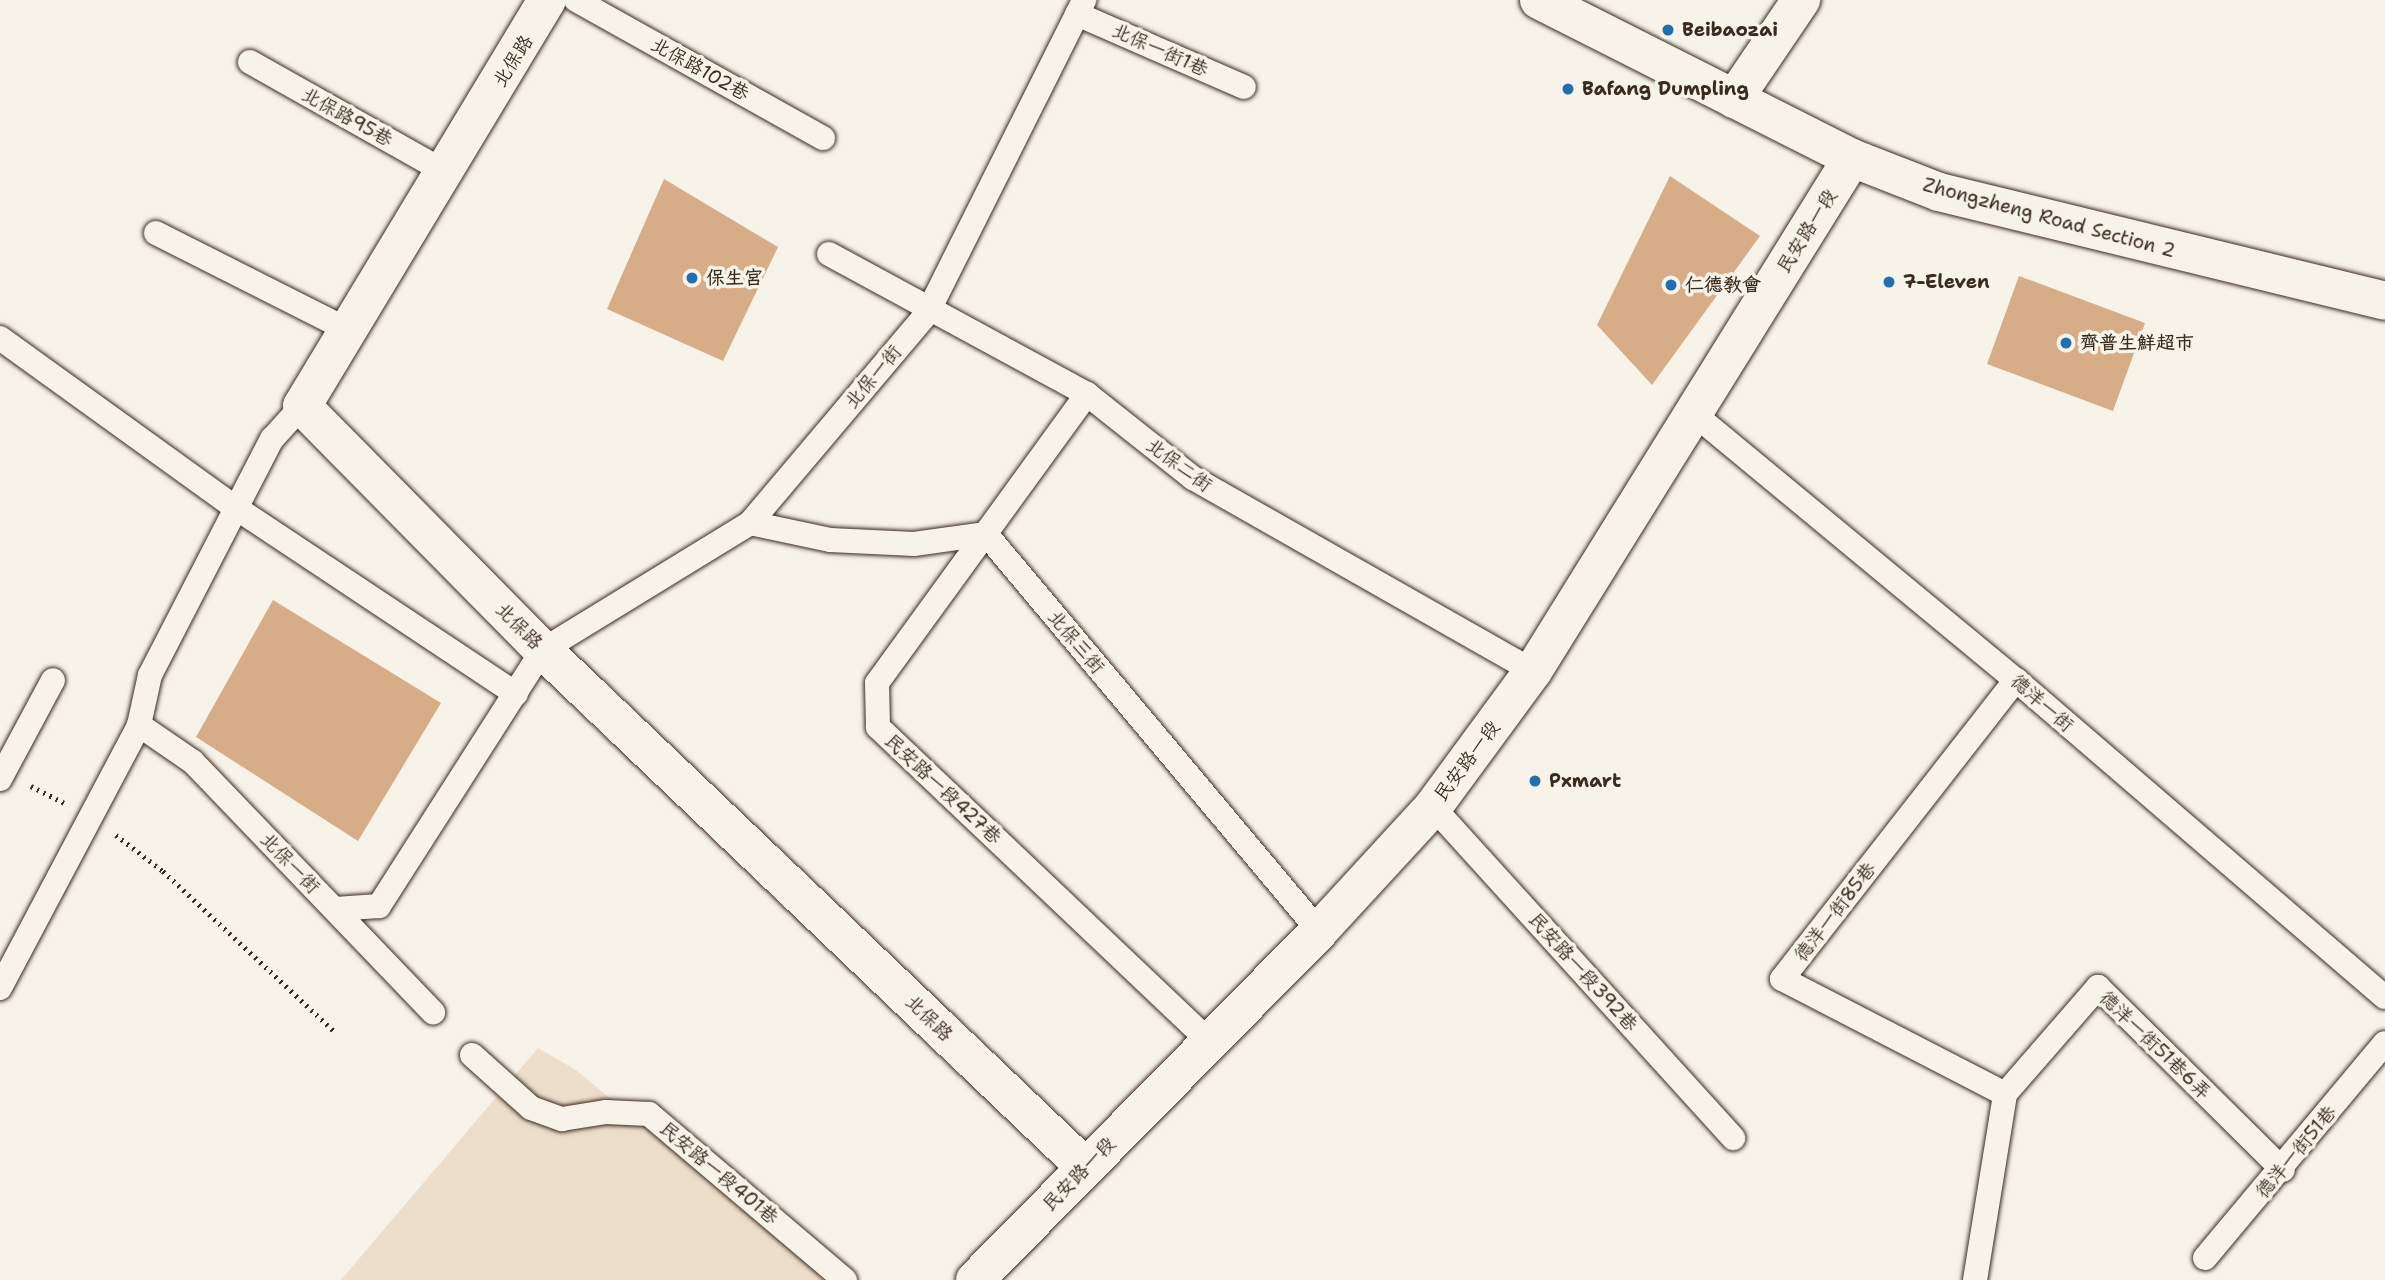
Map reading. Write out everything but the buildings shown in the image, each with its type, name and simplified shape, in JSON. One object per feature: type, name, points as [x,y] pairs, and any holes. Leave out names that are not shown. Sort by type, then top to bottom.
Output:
[{"type":"street","name":"北保路","points":[[547,0],[302,406],[543,650],[1086,1168]]},
{"type":"street","name":"Zhongzheng Road Section 2","points":[[1539,0],[1853,158],[1951,195],[2385,301]]},
{"type":"street","points":[[1734,99],[1801,0]]},
{"type":"street","name":"民安路一段","points":[[975,1280],[1318,931],[1433,807],[1533,671],[1853,158]]},
{"type":"lane","name":"北保路102巷","points":[[576,0],[823,138]]},
{"type":"lane","name":"北保一街1巷","points":[[1081,7],[1244,87]]},
{"type":"lane","name":"北保一街","points":[[543,650],[750,523],[928,312],[1081,7]]},
{"type":"lane","name":"北保路95巷","points":[[250,62],[445,172]]},
{"type":"lane","points":[[156,233],[348,330]]},
{"type":"lane","name":"北保二街","points":[[829,254],[928,312],[1087,394],[1193,478],[1533,671]]},
{"type":"lane","points":[[0,338],[236,508],[516,694]]},
{"type":"lane","name":"民安路一段427巷","points":[[1087,394],[877,683],[878,727],[1208,1040]]},
{"type":"lane","points":[[0,988],[139,725],[150,675],[236,508],[272,439],[302,406]]},
{"type":"lane","name":"德洋一街","points":[[1695,414],[2016,680],[2385,997]]},
{"type":"lane","points":[[750,523],[830,540],[914,544],[985,534]]},
{"type":"lane","name":"北保三街","points":[[985,534],[1318,931]]},
{"type":"lane","points":[[335,909],[379,906],[543,650]]},
{"type":"lane","points":[[2,775],[52,680]]},
{"type":"lane","name":"德洋一街85巷","points":[[2005,1094],[1782,979],[2016,680]]},
{"type":"lane","name":"北保一街","points":[[139,725],[193,762],[433,1012]]},
{"type":"lane","name":"民安路一段392巷","points":[[1433,807],[1733,1138]]},
{"type":"lane","name":"德洋一街51巷6弄","points":[[2005,1094],[2098,987],[2283,1170]]},
{"type":"lane","name":"德洋一街51巷","points":[[2205,1258],[2283,1170],[2385,1043]]},
{"type":"lane","name":"民安路一段401巷","points":[[472,1055],[531,1108],[562,1119],[606,1112],[649,1114],[845,1280]]},
{"type":"lane","points":[[1975,1280],[2005,1094]]},
{"type":"path","points":[[2,775],[92,817],[163,871],[334,1031]]},
{"type":"shaded area","points":[[538,1048],[576,1070],[830,1280],[341,1280]]},
{"type":"place","name":"Beibaozai","points":[[1668,30]]},
{"type":"place","name":"Bafang Dumpling","points":[[1568,89]]},
{"type":"place","name":"保生宮","points":[[692,278]]},
{"type":"place","name":"7-Eleven","points":[[1889,282]]},
{"type":"place","name":"仁德教會","points":[[1671,285]]},
{"type":"place","name":"齊普生鮮超市","points":[[2066,343]]},
{"type":"place","name":"Pxmart","points":[[1535,781]]}]
